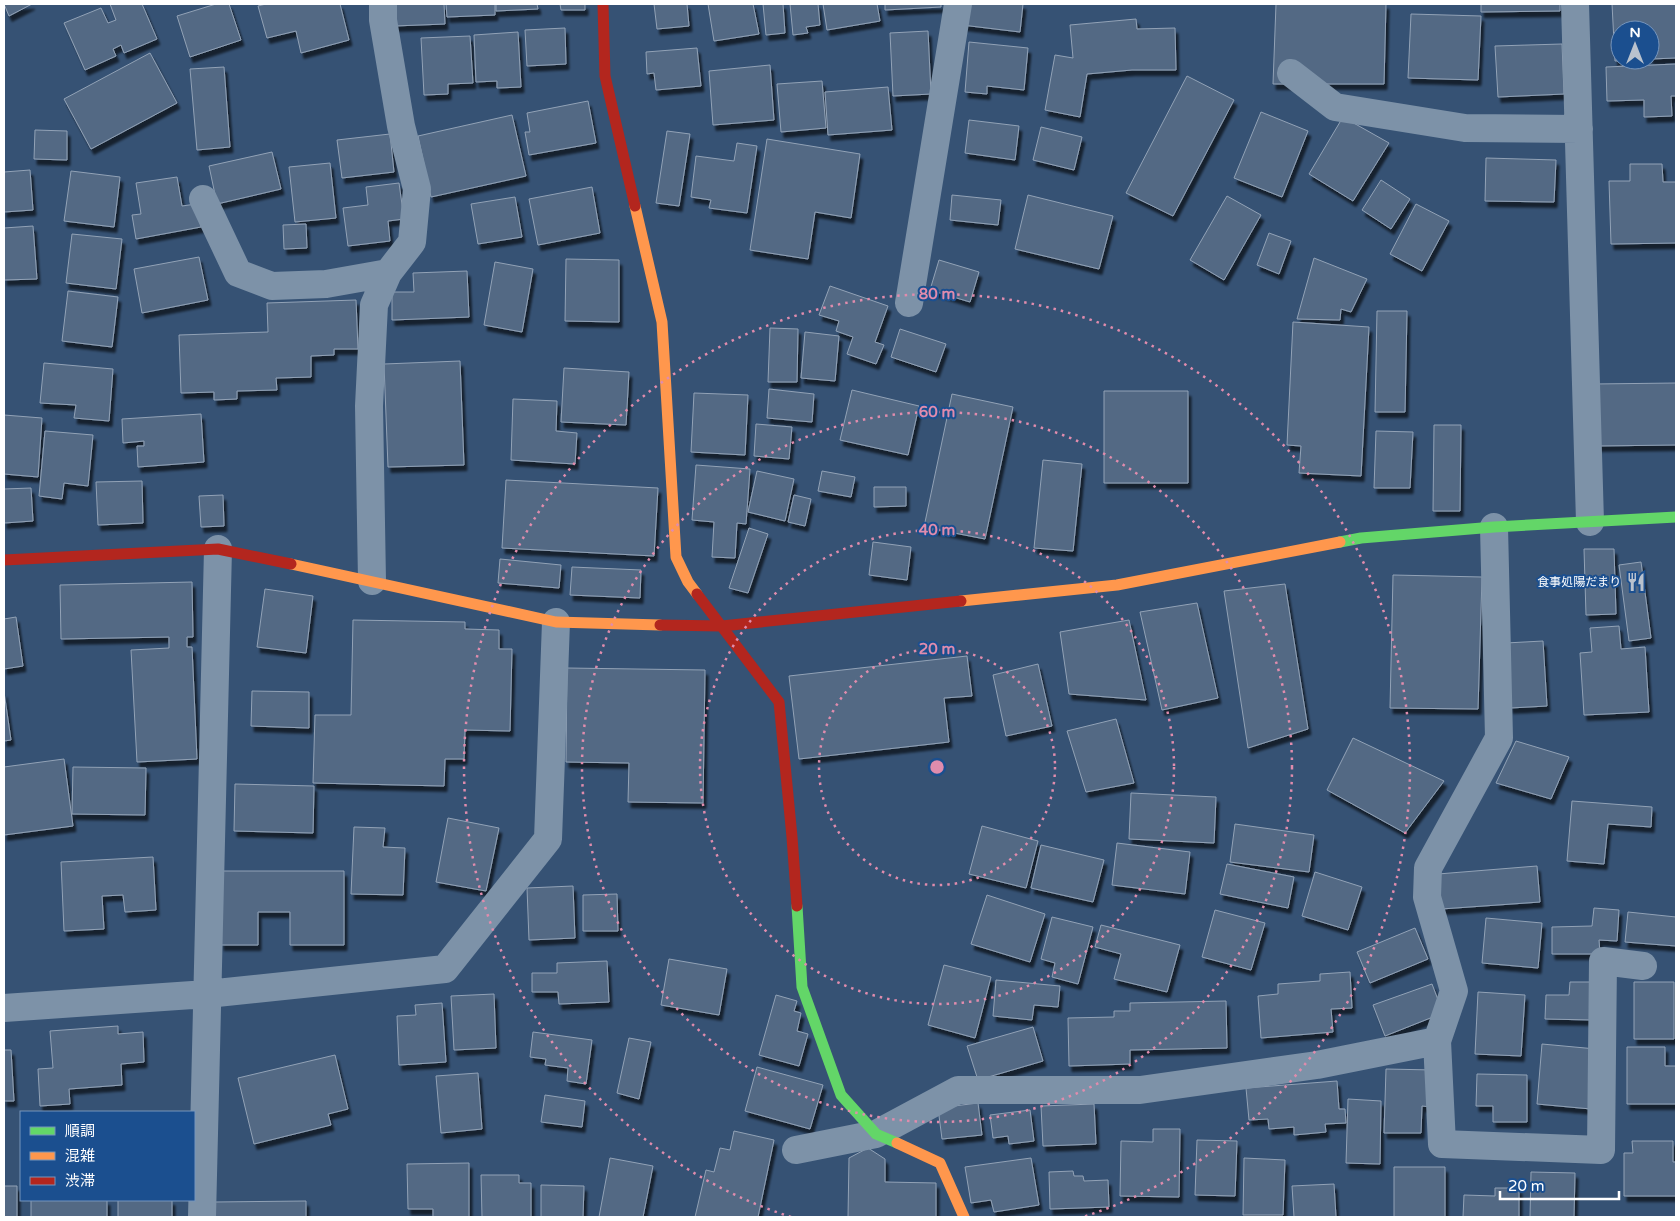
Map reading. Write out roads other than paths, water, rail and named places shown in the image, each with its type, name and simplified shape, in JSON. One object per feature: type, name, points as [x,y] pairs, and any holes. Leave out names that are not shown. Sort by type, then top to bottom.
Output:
[{"type":"street","points":[[372,581],[369,406],[374,305],[388,273],[412,242],[417,189],[401,126],[383,20],[383,4]]},
{"type":"street","points":[[603,4],[605,76],[662,322],[676,557],[688,582],[780,702],[802,987],[841,1095],[876,1134],[940,1163],[964,1217]]},
{"type":"street","points":[[909,303],[958,4]]},
{"type":"street","points":[[1575,4],[1590,522]]},
{"type":"street","points":[[1291,73],[1335,107],[1465,128],[1579,129]]},
{"type":"street","points":[[203,198],[238,273],[272,286],[326,284],[388,273]]},
{"type":"street","points":[[4,560],[218,549],[556,622],[722,626],[1117,585],[1361,538],[1494,527],[1676,517]]},
{"type":"street","points":[[1494,527],[1499,738],[1428,868],[1427,896],[1454,991],[1436,1041],[1442,1144],[1601,1150],[1603,961],[1643,966]]},
{"type":"street","points":[[202,1217],[218,549]]},
{"type":"street","points":[[4,1008],[207,994],[445,969],[548,839],[556,622]]},
{"type":"street","points":[[796,1150],[876,1134],[958,1090],[1140,1090],[1317,1065],[1436,1041]]},
{"type":"place","name":"食事処陽だまり","points":[[1636,582]]}]
